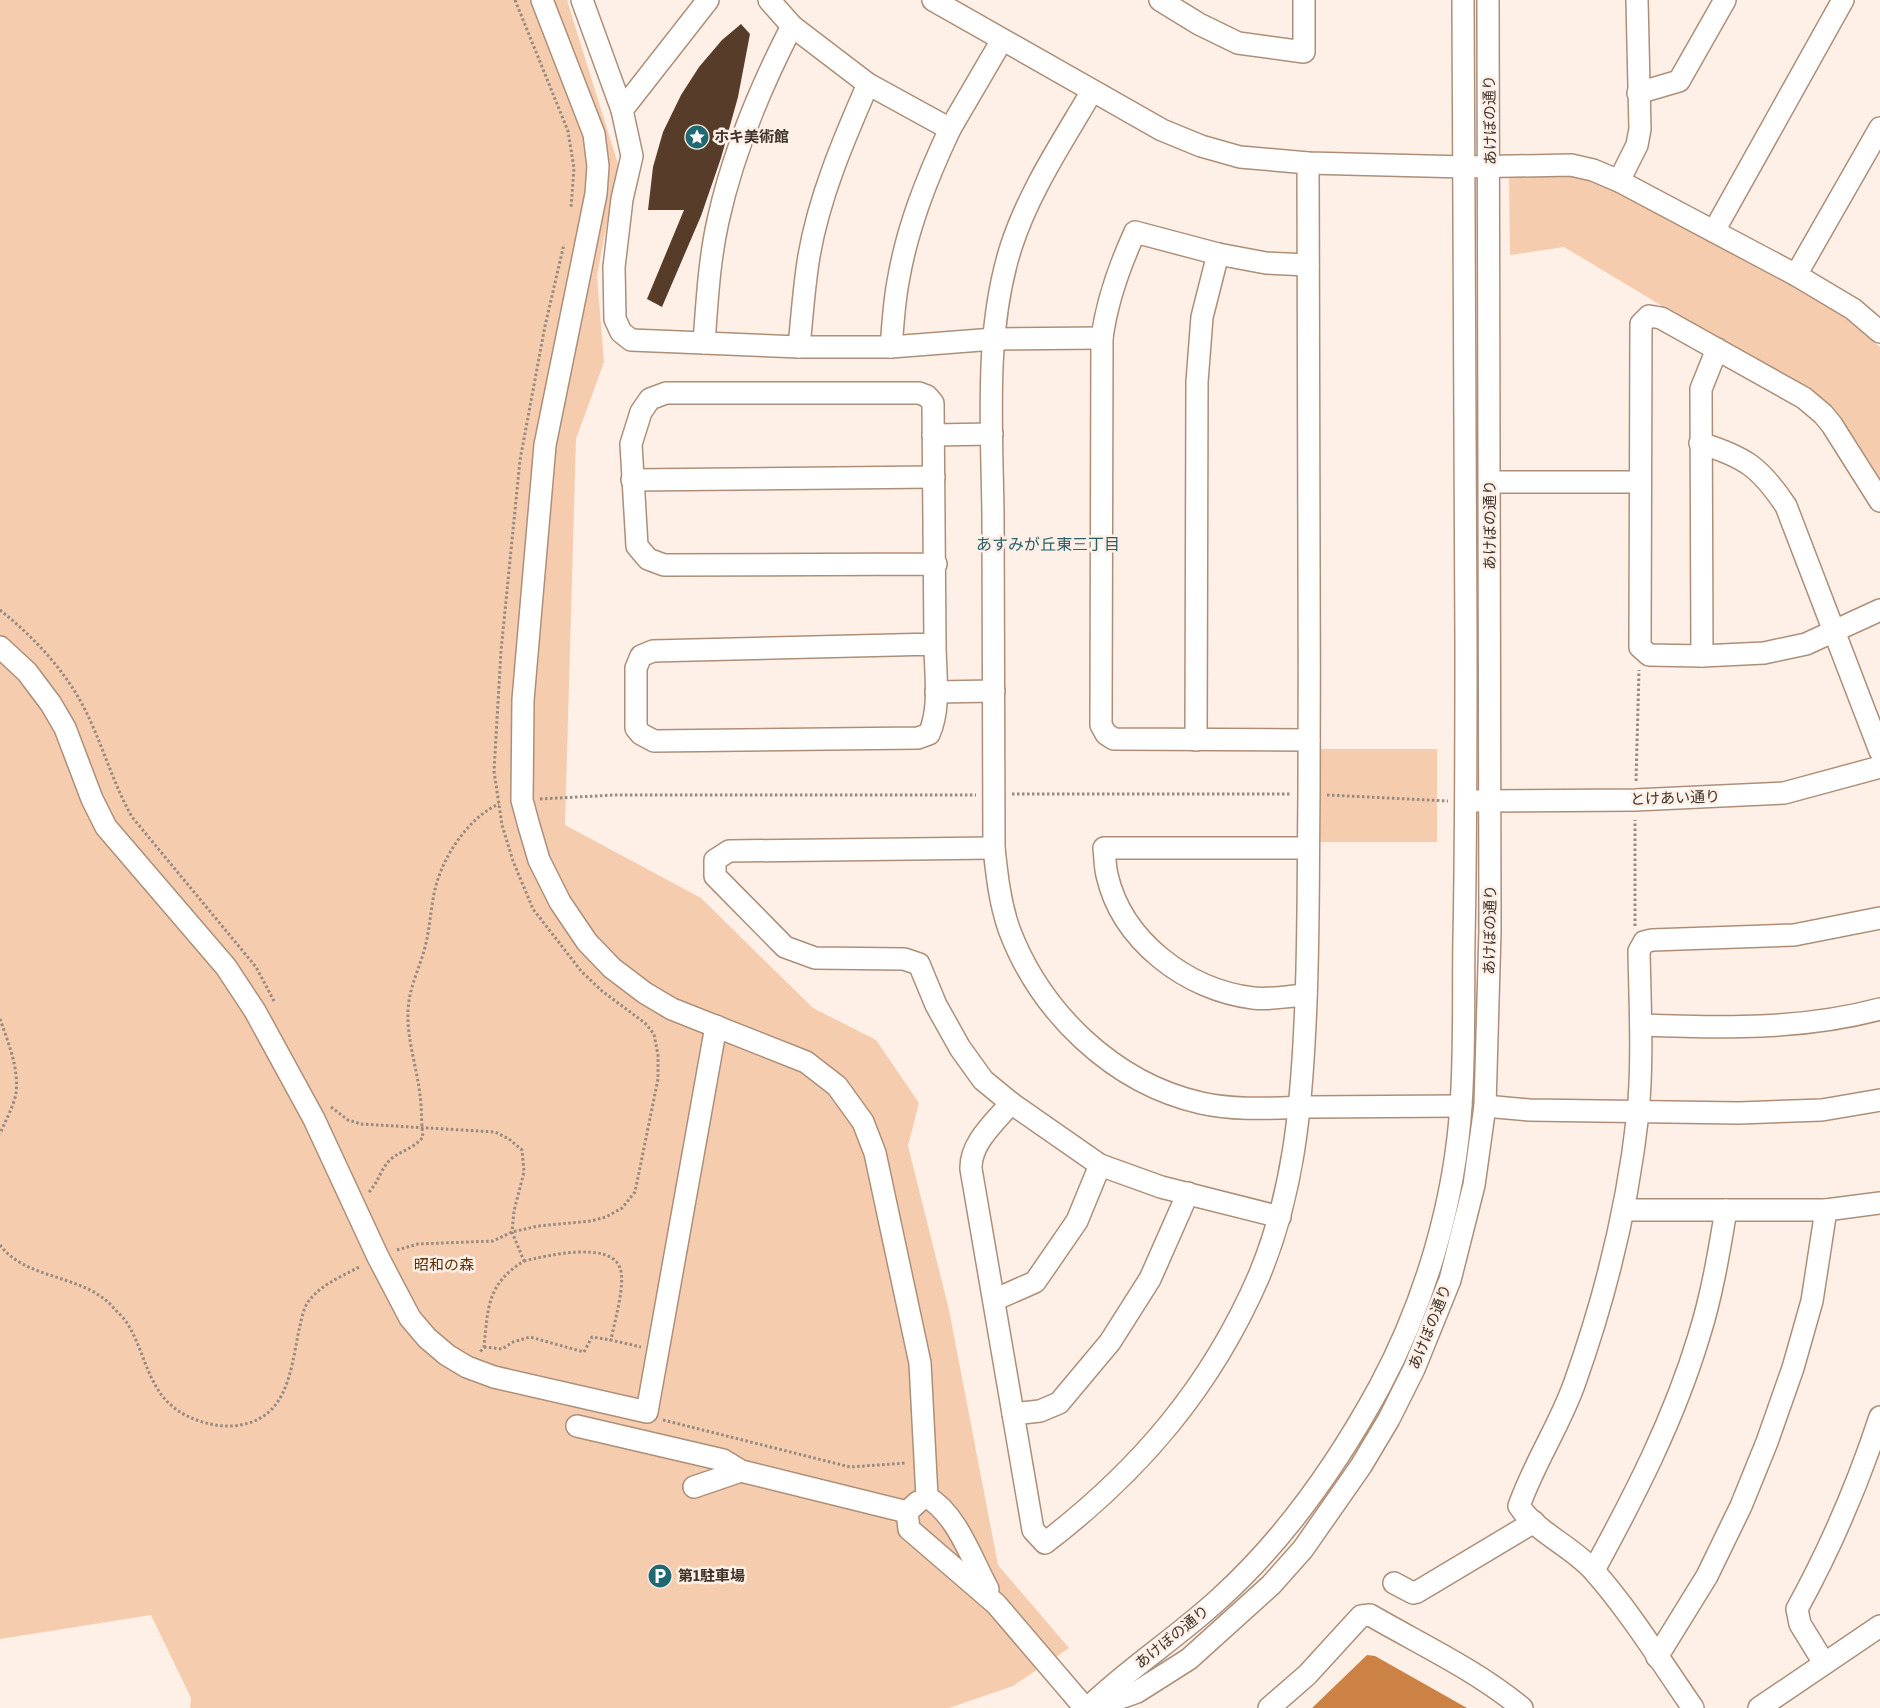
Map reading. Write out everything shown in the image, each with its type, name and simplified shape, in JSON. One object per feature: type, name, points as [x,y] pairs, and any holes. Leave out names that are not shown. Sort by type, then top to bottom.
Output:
[{"type":"street","points":[[542,0],[594,134],[598,166],[596,194],[545,445],[523,700],[522,800],[539,860],[560,902],[587,942],[612,968],[645,993],[672,1008],[806,1062],[837,1086],[862,1122],[875,1153],[920,1363],[927,1497]]},
{"type":"street","points":[[582,0],[622,110],[632,156],[622,199],[614,267],[615,319],[621,332],[631,340],[799,347],[891,347],[994,340],[1102,338]]},
{"type":"street","points":[[622,110],[708,0]]},
{"type":"street","points":[[769,0],[792,26],[868,84],[950,129]]},
{"type":"street","points":[[933,0],[1162,130],[1201,146],[1240,158],[1308,163],[1465,167],[1571,165],[1593,170],[1619,181],[1796,275],[1853,309],[1879,328]]},
{"type":"street","points":[[1160,0],[1199,24],[1238,43],[1304,52],[1304,0]]},
{"type":"street","name":"あけぼの通り","points":[[1089,1708],[1115,1682],[1216,1601],[1260,1560],[1296,1517],[1350,1440],[1382,1383],[1410,1322],[1436,1242],[1453,1172],[1461,1106],[1466,801],[1463,0]]},
{"type":"street","name":"あけぼの通り","points":[[1089,1708],[1136,1692],[1189,1659],[1271,1584],[1303,1549],[1362,1466],[1389,1419],[1414,1369],[1450,1280],[1474,1185],[1485,1106],[1490,931],[1490,167],[1488,0]]},
{"type":"street","points":[[1619,181],[1637,145],[1640,129],[1637,0]]},
{"type":"street","points":[[1638,93],[1679,81],[1725,0]]},
{"type":"street","points":[[1714,231],[1843,0]]},
{"type":"street","points":[[704,343],[709,285],[718,222],[764,79],[792,26]]},
{"type":"street","points":[[891,347],[898,282],[914,214],[932,166],[950,129],[1002,40]]},
{"type":"street","points":[[799,347],[809,255],[823,202],[844,140],[868,84]]},
{"type":"street","points":[[1092,91],[1028,205],[1011,247],[1004,275],[994,340],[992,434],[994,848],[998,890],[1010,930],[1034,980],[1067,1024],[1108,1061],[1154,1087],[1200,1103],[1250,1110],[1461,1106]]},
{"type":"street","points":[[1796,275],[1880,128]]},
{"type":"street","points":[[1011,1103],[977,1144],[971,1162],[1033,1530],[1045,1543],[1086,1511],[1128,1473],[1165,1432],[1202,1382],[1235,1326],[1260,1274],[1280,1217],[1292,1161],[1301,1108],[1306,995],[1309,740],[1308,163]]},
{"type":"street","points":[[1308,265],[1266,263],[1218,254],[1135,232],[1117,272],[1106,312],[1102,338],[1101,725],[1106,734],[1114,739],[1309,740]]},
{"type":"street","points":[[1196,740],[1198,382],[1202,317],[1218,254]]},
{"type":"street","points":[[1880,500],[1823,414],[1804,398],[1662,318],[1649,316],[1641,324],[1640,646],[1649,654],[1702,656],[1764,653],[1806,644],[1880,610]]},
{"type":"street","points":[[1702,656],[1701,389],[1718,349]]},
{"type":"street","points":[[935,644],[653,651],[641,656],[636,668],[636,728],[641,734],[654,741],[918,738],[929,734],[934,722],[936,692],[936,564],[933,403],[928,396],[919,393],[666,393],[650,399],[641,412],[631,444],[632,480],[637,546],[648,559],[664,565],[936,564]]},
{"type":"street","points":[[933,435],[992,434]]},
{"type":"street","points":[[1700,443],[1745,460],[1768,479],[1786,506],[1836,631],[1880,751]]},
{"type":"street","points":[[632,480],[934,477]]},
{"type":"street","points":[[1490,482],[1640,482]]},
{"type":"street","points":[[0,647],[27,672],[65,728],[92,799],[106,827],[226,967],[255,1011],[314,1119],[378,1257],[410,1318],[427,1338],[446,1355],[467,1367],[494,1377],[647,1412],[716,1026]]},
{"type":"street","points":[[936,692],[994,691]]},
{"type":"street","name":"とけあい通り","points":[[1466,801],[1635,800],[1784,793],[1880,767]]},
{"type":"street","points":[[994,848],[729,851],[714,860],[715,876],[785,947],[815,958],[904,959],[919,964],[936,1005],[960,1048],[983,1080],[1011,1103],[1100,1165],[1161,1187],[1280,1217]]},
{"type":"street","points":[[1306,995],[1254,998],[1218,989],[1184,975],[1158,956],[1131,927],[1116,901],[1107,875],[1104,848],[1308,848]]},
{"type":"street","points":[[1693,1708],[1594,1570],[1526,1516],[1519,1506],[1574,1385],[1607,1286],[1624,1210],[1638,1113],[1641,1025],[1639,951],[1644,942],[1794,935],[1880,918]]},
{"type":"street","points":[[1641,1025],[1718,1028],[1786,1025],[1880,1009]]},
{"type":"street","points":[[1485,1106],[1529,1110],[1739,1113],[1822,1110],[1880,1100]]},
{"type":"street","points":[[994,1300],[1035,1282],[1077,1221],[1100,1165]]},
{"type":"street","points":[[1013,1414],[1040,1411],[1059,1403],[1110,1342],[1150,1279],[1188,1194]]},
{"type":"street","points":[[1624,1210],[1826,1210],[1880,1203]]},
{"type":"street","points":[[1594,1570],[1641,1484],[1669,1419],[1692,1355],[1715,1272],[1726,1210]]},
{"type":"street","points":[[1657,1657],[1707,1576],[1741,1506],[1767,1442],[1793,1368],[1812,1301],[1826,1210]]},
{"type":"street","points":[[1824,1663],[1800,1624],[1797,1609],[1823,1561],[1848,1505],[1880,1417]]},
{"type":"street","points":[[577,1426],[723,1460],[741,1471],[907,1512]]},
{"type":"street","points":[[694,1487],[741,1471]]},
{"type":"street","points":[[927,1497],[913,1505],[907,1512],[909,1529],[996,1604],[1089,1708]]},
{"type":"street","points":[[927,1497],[940,1504],[951,1518],[996,1604]]},
{"type":"street","points":[[1394,1583],[1413,1593],[1417,1592],[1534,1522]]},
{"type":"street","points":[[1269,1708],[1307,1675],[1361,1616],[1370,1615],[1438,1651],[1501,1691],[1522,1708]]},
{"type":"street","points":[[1759,1708],[1880,1626]]},
{"type":"path","points":[[514,0],[568,131],[572,148],[574,190],[570,215]]},
{"type":"path","points":[[0,1245],[24,1264],[86,1287],[108,1302],[125,1321],[156,1388],[172,1407],[216,1427],[245,1425],[265,1415],[278,1402],[287,1388],[307,1303],[324,1286],[378,1257],[418,1244],[494,1241],[512,1232],[538,1226],[606,1218],[622,1208],[635,1192],[658,1079],[658,1055],[654,1034],[645,1023],[602,991],[581,971],[533,909],[513,861],[502,825],[494,771],[501,651],[520,460],[545,326],[564,243]]},
{"type":"path","points":[[0,610],[25,630],[58,667],[77,696],[95,734],[117,790],[132,818],[256,967],[278,1009]]},
{"type":"path","points":[[0,1019],[10,1048],[16,1075],[16,1094],[0,1134]]},
{"type":"path","points":[[329,1104],[348,1120],[361,1124],[495,1132],[509,1138],[522,1150],[524,1172],[514,1211],[512,1232],[524,1261]]},
{"type":"path","points":[[467,1367],[484,1347],[488,1305],[496,1286],[508,1271],[524,1261],[559,1252],[603,1254],[615,1260],[620,1268],[622,1280],[611,1340]]},
{"type":"path","points":[[484,1347],[502,1349],[513,1342],[530,1337],[584,1352],[592,1337],[658,1352]]},
{"type":"path","points":[[647,1412],[668,1423],[850,1467],[925,1461]]},
{"type":"green space","name":"昭和の森","points":[[0,0],[567,0],[618,164],[597,276],[604,362],[576,439],[565,825],[701,898],[813,1008],[876,1040],[919,1103],[908,1146],[949,1310],[998,1565],[1069,1648],[1013,1686],[949,1708],[190,1708],[191,1698],[151,1615],[0,1639]]},
{"type":"green space","points":[[1562,170],[1617,187],[1830,306],[1880,347],[1880,491],[1797,387],[1564,247],[1510,255],[1509,173]]},
{"type":"green space","points":[[1313,749],[1437,749],[1437,842],[1312,842]]},
{"type":"shaded area","points":[[1367,1655],[1375,1656],[1467,1708],[1312,1708]]},
{"type":"building","points":[[741,24],[750,34],[738,97],[721,158],[701,216],[662,307],[647,299],[684,210],[648,210],[653,167],[663,132],[681,95],[699,67],[722,40]]},
{"type":"place","name":"ホキ美術館","points":[[697,137]]},
{"type":"place","name":"第1駐車場","points":[[660,1576]]},
{"type":"district","name":"あすみが丘東三丁目","points":[[1048,544]]}]
